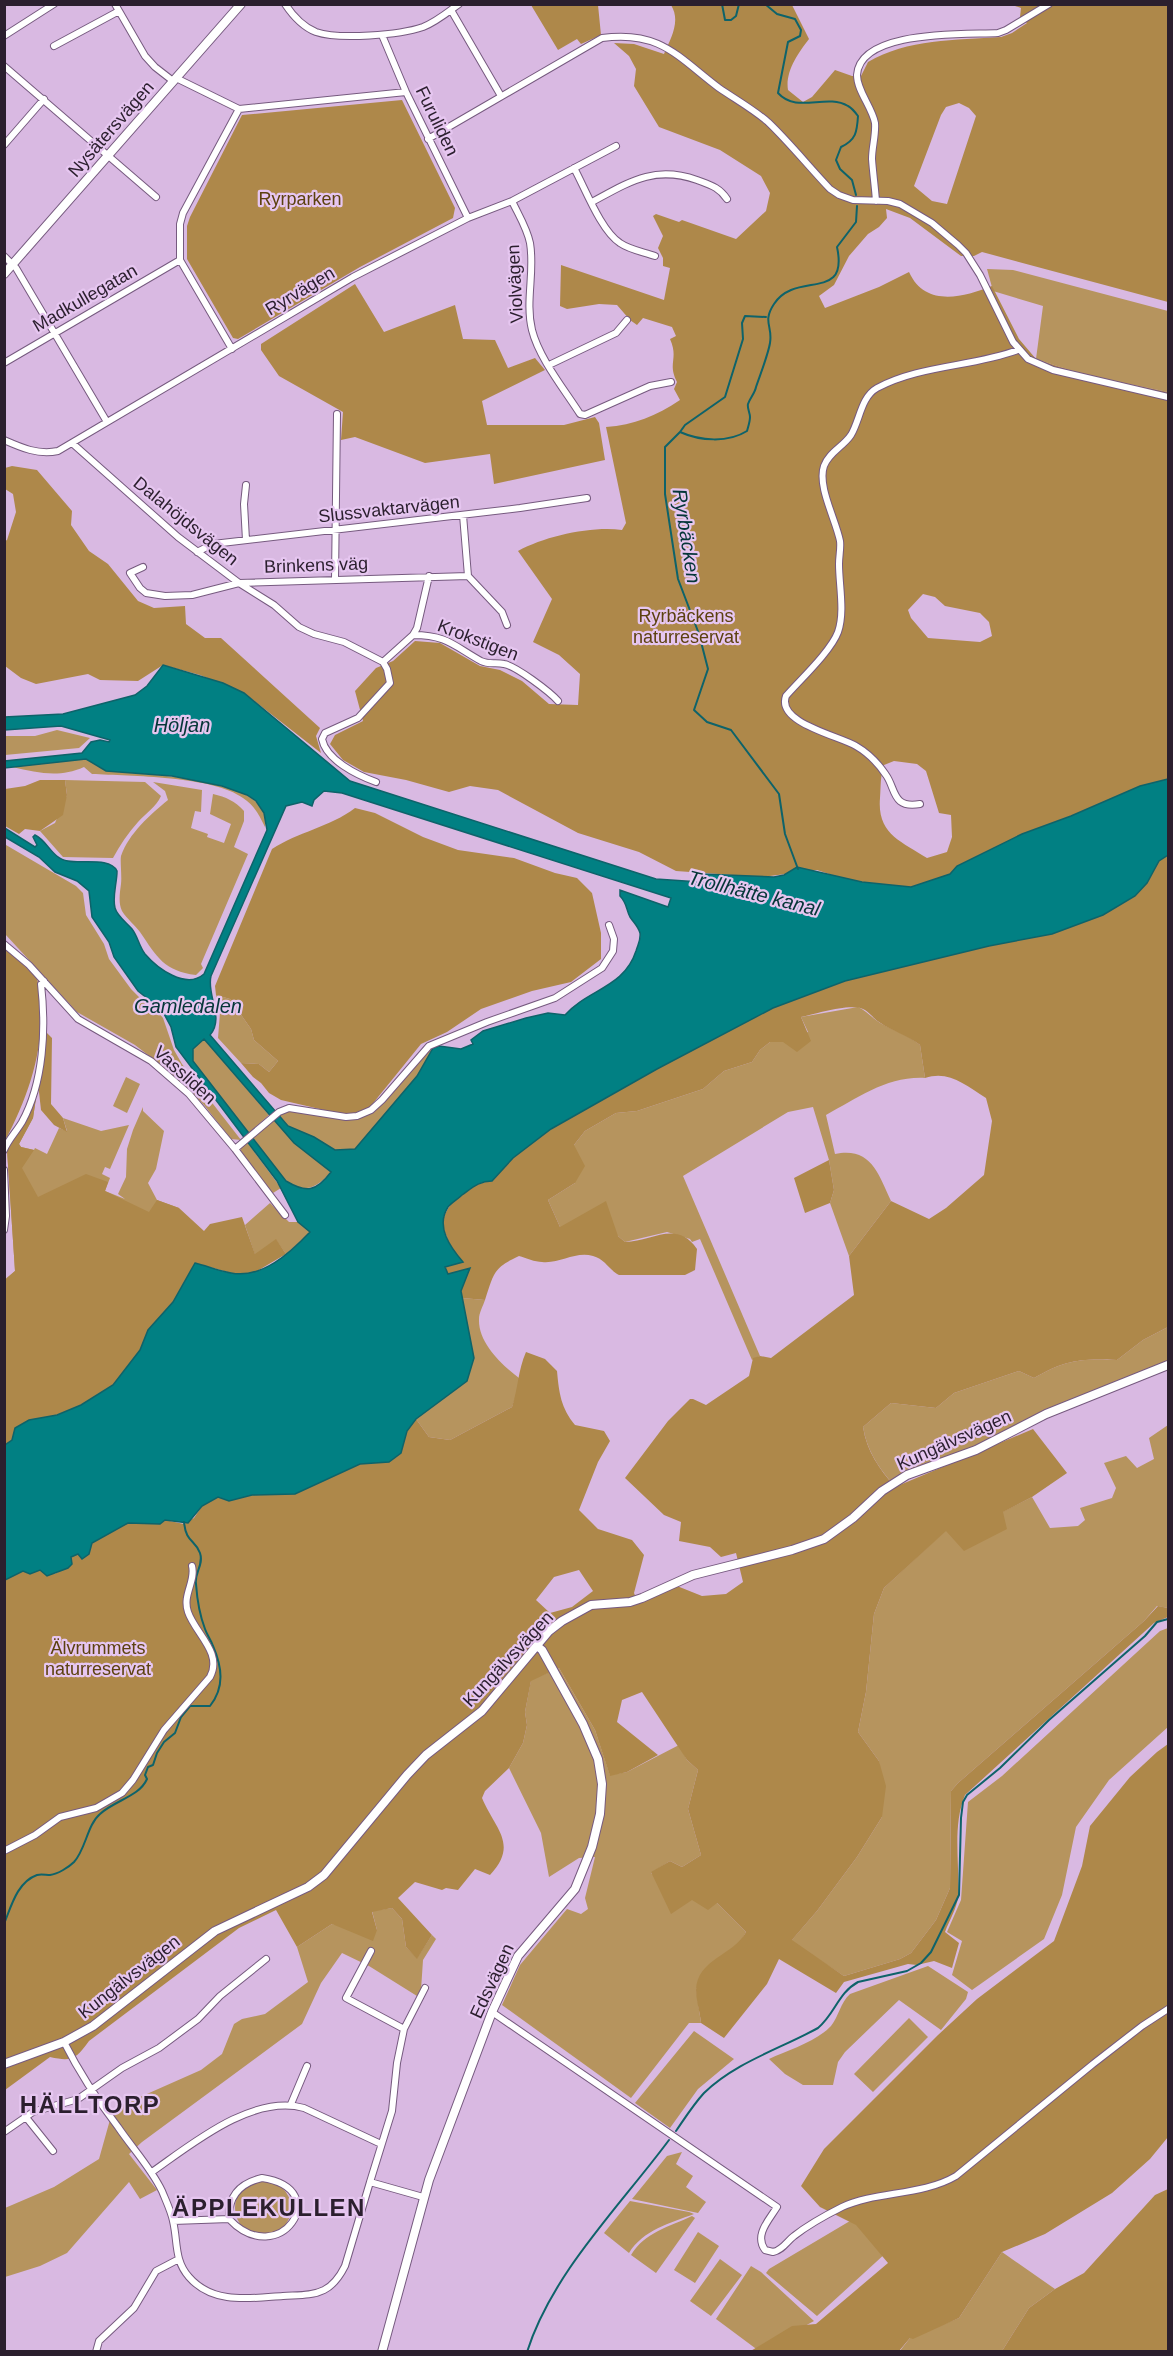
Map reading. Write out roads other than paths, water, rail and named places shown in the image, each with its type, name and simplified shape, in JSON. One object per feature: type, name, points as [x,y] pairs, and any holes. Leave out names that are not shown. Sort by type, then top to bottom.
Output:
[{"type":"street","points":[[4,36],[54,4]]},
{"type":"street","points":[[115,4],[145,56],[155,67],[174,80],[239,109],[406,92]]},
{"type":"street","name":"Nysätersvägen","points":[[4,274],[241,4]]},
{"type":"street","points":[[285,4],[299,21],[317,32],[339,35],[382,35],[426,26],[459,4]]},
{"type":"street","points":[[876,201],[872,158],[874,123],[857,78],[863,60],[873,52],[906,39],[998,33],[1049,4]]},
{"type":"street","points":[[451,10],[501,96]]},
{"type":"street","points":[[54,46],[119,11]]},
{"type":"street","name":"Furuliden","points":[[382,35],[428,139],[468,218]]},
{"type":"street","points":[[428,139],[602,38],[614,36],[642,39],[672,49],[768,122],[830,189],[853,200],[900,204],[918,213],[966,253],[980,275],[1018,350],[1028,359],[1053,370],[1168,397]]},
{"type":"street","points":[[4,66],[156,197]]},
{"type":"street","points":[[4,145],[44,99]]},
{"type":"street","points":[[232,349],[180,260],[180,224],[183,213],[239,109]]},
{"type":"street","name":"Ryrvägen","points":[[5,443],[43,453],[58,451],[353,277],[468,218],[512,201],[616,146]]},
{"type":"street","points":[[574,168],[610,236],[620,244],[655,256]]},
{"type":"street","points":[[592,202],[626,184],[663,173],[689,178],[720,189],[727,199]]},
{"type":"street","name":"Violvägen","points":[[512,201],[526,229],[530,244],[529,307],[538,348],[580,414],[585,415],[650,386],[671,382]]},
{"type":"street","points":[[4,256],[13,264],[107,422]]},
{"type":"street","name":"Madkullegatan","points":[[4,363],[180,260]]},
{"type":"street","points":[[549,365],[616,333],[627,320]]},
{"type":"street","points":[[920,804],[914,805],[900,801],[895,796],[884,772],[862,750],[851,743],[821,733],[807,725],[786,709],[784,703],[786,696],[827,648],[837,632],[841,615],[840,543],[825,492],[823,473],[827,459],[851,435],[868,395],[877,388],[915,373],[984,361],[1018,350]]},
{"type":"street","points":[[335,579],[337,414]]},
{"type":"street","name":"Dalahöjdsvägen","points":[[72,443],[197,552],[268,601],[309,633],[344,642],[383,662]]},
{"type":"street","points":[[246,485],[244,504],[246,540]]},
{"type":"street","name":"Slussvaktarvägen","points":[[197,552],[213,544],[587,498]]},
{"type":"street","points":[[463,515],[468,576],[502,612],[507,625]]},
{"type":"street","name":"Brinkens väg","points":[[143,567],[130,573],[140,588],[153,596],[192,595],[239,583],[468,576]]},
{"type":"street","name":"Krokstigen","points":[[383,662],[413,635],[422,615],[429,576]]},
{"type":"street","name":"Krokstigen","points":[[413,635],[437,637],[482,661],[506,664],[550,692],[558,701]]},
{"type":"street","points":[[376,783],[347,769],[327,749],[322,738],[325,732],[358,718],[390,683],[383,662]]},
{"type":"street","points":[[235,1149],[279,1112],[294,1108],[352,1117],[371,1110],[429,1046],[555,998],[602,968],[613,951],[614,939],[609,925]]},
{"type":"street","name":"Vassliden","points":[[4,944],[29,965],[78,1019],[137,1052],[171,1078],[208,1116],[285,1215]]},
{"type":"street","points":[[4,1150],[22,1122],[36,1082],[42,1036],[41,984],[44,981]]},
{"type":"street","points":[[4,1170],[6,1216],[4,1230]]},
{"type":"street","name":"Kungälvsvägen","points":[[4,2064],[64,2042],[93,2026],[215,1931],[308,1887],[324,1875],[407,1775],[426,1755],[482,1711],[549,1631],[562,1621],[595,1604],[630,1602],[693,1575],[792,1550],[824,1539],[853,1518],[882,1491],[907,1475],[976,1450],[1046,1414],[1168,1365]]},
{"type":"street","points":[[4,1851],[35,1835],[60,1817],[96,1808],[122,1793],[133,1780],[164,1730],[214,1671],[211,1652],[187,1609],[186,1598],[193,1571],[192,1566]]},
{"type":"street","name":"Edsvägen","points":[[382,2352],[423,2197],[438,2150],[492,2012],[518,1956],[575,1889],[592,1847],[600,1814],[602,1784],[598,1759],[583,1724],[542,1650],[537,1646]]},
{"type":"street","points":[[371,1951],[346,1998],[404,2029]]},
{"type":"street","points":[[4,2132],[25,2116],[43,2108],[74,2100],[180,2034],[220,1996],[266,1959]]},
{"type":"street","points":[[64,2042],[79,2070],[152,2172],[173,2221],[177,2260],[198,2287],[225,2297],[305,2294],[324,2290],[340,2277],[345,2266],[392,2111],[397,2063],[404,2029],[425,1988]]},
{"type":"street","points":[[492,2012],[777,2207],[761,2233],[760,2239],[765,2250],[773,2252],[782,2248],[792,2237],[842,2208],[905,2191],[936,2186],[956,2176],[1093,2064],[1168,2009]]},
{"type":"street","points":[[291,2104],[307,2066]]},
{"type":"street","points":[[152,2172],[205,2134],[265,2107],[291,2104],[329,2118],[381,2144]]},
{"type":"street","points":[[25,2116],[53,2151]]},
{"type":"street","points":[[173,2221],[229,2219],[250,2236],[273,2236],[284,2231],[296,2218],[297,2199],[293,2191],[276,2180],[262,2178],[251,2181],[240,2187],[232,2197],[229,2219]]},
{"type":"street","points":[[370,2182],[423,2197]]},
{"type":"street","points":[[96,2352],[99,2341],[134,2308],[156,2271],[177,2260]]},
{"type":"water","points":[[163,665],[223,683],[244,693],[350,781],[656,879],[700,882],[702,874],[774,877],[784,875],[797,867],[862,882],[911,887],[950,874],[957,866],[1022,834],[1140,786],[1168,779],[1168,855],[1159,861],[1147,883],[1135,896],[1103,915],[1052,934],[989,946],[845,981],[773,1008],[657,1069],[551,1129],[513,1158],[492,1181],[472,1187],[448,1207],[443,1222],[446,1237],[463,1262],[445,1267],[448,1274],[470,1268],[461,1291],[474,1358],[467,1381],[416,1419],[407,1431],[401,1453],[389,1462],[360,1464],[295,1494],[252,1495],[229,1501],[218,1497],[202,1506],[188,1523],[165,1520],[160,1524],[128,1523],[92,1543],[89,1554],[82,1559],[78,1554],[71,1557],[72,1564],[68,1568],[47,1576],[40,1570],[30,1574],[23,1571],[5,1580],[5,1445],[12,1440],[15,1428],[29,1420],[57,1415],[81,1405],[113,1385],[140,1350],[148,1330],[173,1302],[195,1263],[231,1273],[254,1272],[275,1263],[310,1232],[298,1222],[277,1181],[176,1047],[171,1027],[162,1010],[138,991],[114,957],[109,942],[92,917],[89,891],[77,881],[55,872],[39,857],[5,837],[5,828],[35,847],[37,845],[33,837],[35,835],[63,860],[102,862],[113,867],[117,871],[114,899],[116,911],[134,932],[145,954],[172,975],[189,980],[204,974],[267,830],[264,813],[256,801],[247,795],[222,786],[172,776],[106,771],[86,759],[5,768],[5,761],[82,753],[91,742],[100,740],[109,742],[110,740],[61,726],[5,730],[5,717],[63,714],[135,695],[147,686]],"holes":[[[324,791],[342,793],[671,898],[668,907],[620,890],[620,896],[640,933],[636,951],[623,973],[574,1006],[565,1015],[548,1013],[483,1031],[471,1040],[473,1044],[461,1049],[439,1046],[433,1048],[417,1076],[355,1149],[335,1150],[314,1137],[288,1126],[210,1035],[216,1021],[211,976],[286,806],[302,802],[312,806],[314,800]],[[204,1039],[294,1143],[331,1172],[326,1179],[315,1187],[305,1189],[286,1181],[193,1061],[193,1049]]]},
{"type":"waterway","name":"Ryrbäcken","points":[[722,4],[725,20],[731,20],[736,16],[739,4]]},
{"type":"waterway","name":"Ryrbäcken","points":[[765,4],[777,14],[795,19],[801,30],[800,36],[788,42],[778,93],[794,102],[839,103],[849,107],[858,116],[855,135],[841,147],[836,160],[840,169],[852,180],[856,195]]},
{"type":"waterway","name":"Ryrbäcken","points":[[798,869],[785,834],[779,794],[731,730],[707,722],[694,710],[708,669],[699,634],[678,579],[665,494],[665,447],[680,432],[705,439],[723,439],[747,431],[750,417],[748,404],[770,343],[768,320],[771,310],[784,294],[828,281],[835,275],[839,264],[837,247],[856,222],[857,206]]},
{"type":"waterway","name":"Ryrbäcken","points":[[680,432],[685,425],[725,397],[743,339],[742,323],[745,316],[766,317]]},
{"type":"waterway","points":[[4,1924],[24,1883],[37,1875],[56,1873],[74,1862],[100,1814],[133,1794],[143,1785],[147,1779],[145,1775],[148,1767],[153,1765],[157,1753],[164,1742],[175,1733],[181,1717],[190,1706],[210,1706],[215,1699],[220,1684],[220,1669],[200,1613],[196,1576],[201,1557],[187,1534],[184,1522]]},
{"type":"waterway","points":[[676,2131],[704,2093],[717,2082],[744,2064],[818,2028],[846,1992],[858,1982],[907,1971],[921,1963],[931,1952],[959,1895],[961,1818],[963,1802],[967,1795],[1000,1768],[1049,1720],[1145,1636],[1157,1622],[1168,1619]]},
{"type":"waterway","points":[[527,2352],[538,2323],[570,2268],[669,2140]]},
{"type":"district","name":"HÄLLTORP","points":[[90,2105]]},
{"type":"district","name":"ÄPPLEKULLEN","points":[[269,2208]]},
{"type":"park label","name":"Ryrparken","points":[[300,199]]},
{"type":"park label","name":"Ryrbäckens naturreservat","points":[[686,626]]},
{"type":"park label","name":"Älvrummets naturreservat","points":[[98,1658]]},
{"type":"water label","name":"Höljan","points":[[182,725]]},
{"type":"water label","name":"Trollhätte kanal","points":[[754,893]]},
{"type":"water label","name":"Gamledalen","points":[[188,1006]]}]
